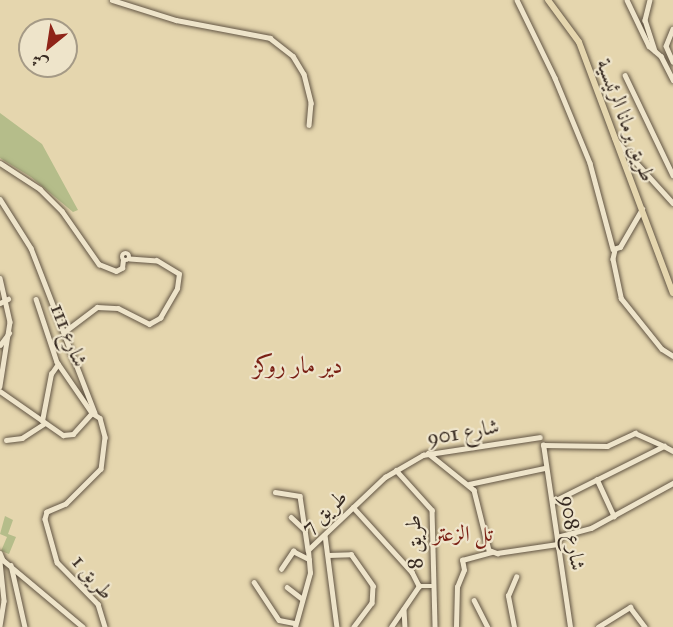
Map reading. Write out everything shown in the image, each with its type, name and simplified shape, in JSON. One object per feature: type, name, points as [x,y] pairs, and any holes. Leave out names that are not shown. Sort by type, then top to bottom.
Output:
[{"type":"main road","name":"طريق برمانا الرئيسية","points":[[548,0],[579,42],[673,293]]},
{"type":"street","points":[[112,0],[176,20],[270,38],[293,56],[308,82],[309,125]]},
{"type":"street","points":[[517,0],[577,129],[594,178],[610,246],[615,250]]},
{"type":"street","points":[[627,0],[649,46],[655,50]]},
{"type":"street","points":[[650,0],[645,20],[655,50],[673,80]]},
{"type":"street","points":[[673,29],[666,46],[673,62]]},
{"type":"street","points":[[625,75],[673,175]]},
{"type":"street","points":[[615,138],[673,203]]},
{"type":"street","points":[[0,163],[39,189],[62,211],[99,264],[116,272],[122,268],[127,253],[130,259],[157,261],[172,266],[179,274],[177,288],[160,318],[144,323],[118,308],[104,306],[89,310],[64,332]]},
{"type":"street","points":[[0,199],[31,248],[93,413],[68,436],[43,422],[0,391]]},
{"type":"street","points":[[642,209],[615,250],[613,259],[619,294],[662,349],[673,356]]},
{"type":"street","points":[[0,278],[8,299],[9,333],[0,386]]},
{"type":"street","points":[[0,303],[8,299]]},
{"type":"street","name":"شارع 111","points":[[36,299],[58,364],[93,413]]},
{"type":"street","points":[[0,345],[9,333]]},
{"type":"street","points":[[6,440],[22,438],[43,422],[51,374],[58,364]]},
{"type":"street","name":"طريق 1","points":[[93,413],[100,418],[105,437],[101,469],[66,504],[47,512],[45,524],[57,562],[98,604],[105,627]]},
{"type":"street","name":"شارع 908","points":[[570,627],[557,544],[554,501],[546,468],[544,444],[608,446],[635,433],[664,446]]},
{"type":"street","name":"شارع 901","points":[[396,470],[428,453],[540,437]]},
{"type":"street","points":[[554,501],[664,446],[673,452]]},
{"type":"street","points":[[428,453],[469,484],[479,502],[485,545],[492,552]]},
{"type":"street","points":[[469,484],[546,468]]},
{"type":"street","name":"7 طريق","points":[[295,625],[309,579],[308,550],[396,470]]},
{"type":"street","name":"طريق 8","points":[[396,470],[432,510],[435,627]]},
{"type":"street","points":[[597,479],[614,516]]},
{"type":"street","points":[[557,537],[591,528],[673,483]]},
{"type":"street","points":[[275,492],[300,496],[308,550]]},
{"type":"street","points":[[353,507],[414,575],[419,586]]},
{"type":"street","points":[[291,517],[305,530]]},
{"type":"street","points":[[325,535],[337,627]]},
{"type":"street","points":[[456,627],[457,587],[464,570],[462,560],[492,552],[557,544]]},
{"type":"street","points":[[281,569],[293,551],[309,559]]},
{"type":"street","points":[[0,553],[4,601],[0,626]]},
{"type":"street","points":[[328,555],[351,554],[373,586],[372,603],[354,627]]},
{"type":"street","points":[[1,561],[11,565],[83,627]]},
{"type":"street","points":[[11,565],[26,627]]},
{"type":"street","points":[[514,627],[508,596],[516,577]]},
{"type":"street","points":[[254,582],[279,620],[295,625]]},
{"type":"street","points":[[419,586],[433,586]]},
{"type":"street","points":[[391,627],[419,586]]},
{"type":"street","points":[[287,587],[302,598]]},
{"type":"street","points":[[474,600],[488,627]]},
{"type":"street","points":[[598,627],[630,607],[645,627]]},
{"type":"street","points":[[404,609],[405,627]]},
{"type":"green space","points":[[0,113],[42,144],[78,210],[73,212],[31,177],[0,158]]},
{"type":"green space","points":[[5,516],[13,520],[8,534],[16,537],[9,554],[1,551],[7,537],[0,534]]},
{"type":"district","name":"دير مار روكز","points":[[298,366]]},
{"type":"district","name":"تل الزعتر","points":[[463,534]]}]
